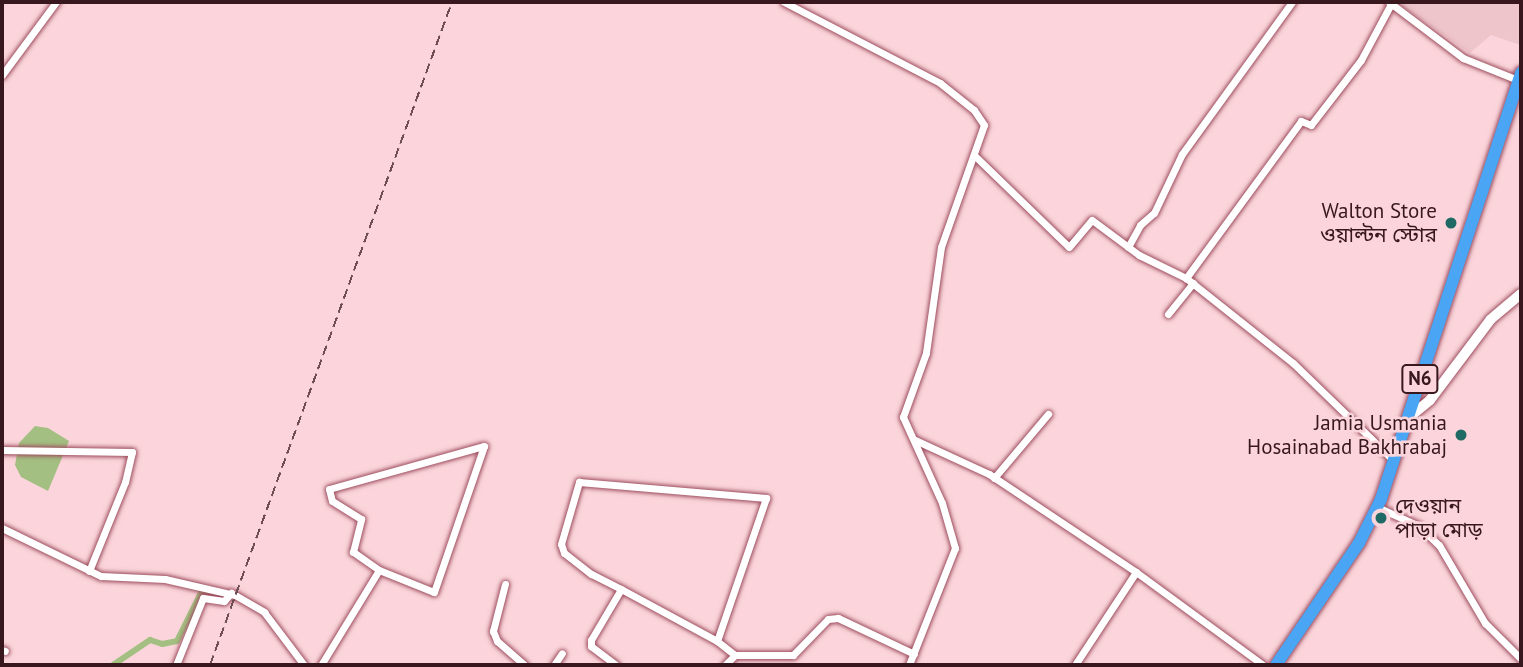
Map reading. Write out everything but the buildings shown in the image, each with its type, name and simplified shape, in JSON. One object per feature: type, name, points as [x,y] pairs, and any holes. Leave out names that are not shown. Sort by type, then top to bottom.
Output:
[{"type":"highway","name":"N6","points":[[1276,665],[1352,554],[1377,507],[1520,76]]},
{"type":"street","points":[[2,75],[56,2]]},
{"type":"street","points":[[784,2],[957,94],[984,124],[976,156],[941,247],[926,353],[903,417],[942,503],[955,548],[909,665]]},
{"type":"street","points":[[1128,247],[1140,225],[1154,213],[1182,154],[1292,2]]},
{"type":"street","points":[[1168,314],[1301,121],[1311,125],[1361,60],[1391,2],[1463,58],[1520,76]]},
{"type":"street","points":[[976,156],[1069,247],[1092,220],[1128,247],[1189,281],[1293,363],[1394,461]]},
{"type":"street","points":[[1408,418],[1430,400],[1491,318],[1521,294]]},
{"type":"street","points":[[993,478],[1048,414]]},
{"type":"street","points":[[914,439],[993,478],[1136,572],[1263,665]]},
{"type":"street","points":[[484,446],[434,592],[379,570],[353,552],[360,519],[332,501],[329,489],[484,446]]},
{"type":"street","points":[[2,450],[132,452],[125,482],[89,571]]},
{"type":"street","points":[[717,641],[766,498],[579,482],[561,544],[564,553],[621,589],[717,641],[735,655],[793,655],[828,619],[838,618],[914,654]]},
{"type":"street","points":[[1377,507],[1419,526],[1439,545],[1485,623],[1521,659]]},
{"type":"street","points":[[2,528],[89,571],[209,586],[231,593],[264,612],[304,665]]},
{"type":"street","points":[[321,665],[379,570]]},
{"type":"street","points":[[1075,665],[1136,572]]},
{"type":"street","points":[[505,584],[493,631],[497,641],[525,665]]},
{"type":"street","points":[[615,665],[591,646],[591,640],[621,589]]},
{"type":"street","points":[[176,665],[203,598],[224,601],[231,593]]},
{"type":"street","points":[[554,665],[562,653]]},
{"type":"street","points":[[725,665],[735,655]]},
{"type":"shaded area","points":[[1397,2],[1521,2],[1520,45],[1491,35],[1470,53]]},
{"type":"shaded area","points":[[35,426],[48,428],[69,441],[48,491],[21,477],[15,465],[19,443]]},
{"type":"waterway","points":[[113,665],[150,640],[162,644],[177,641],[201,593],[209,592]]},
{"type":"railway","points":[[210,665],[452,2]]},
{"type":"place","name":"Walton Store ওয়াল্টন স্টোর","points":[[1451,223]]},
{"type":"place","name":"Jamia Usmania Hosainabad Bakhrabaj","points":[[1461,435]]},
{"type":"place","name":"দেওয়ান পাড়া মোড়","points":[[1381,518]]}]
